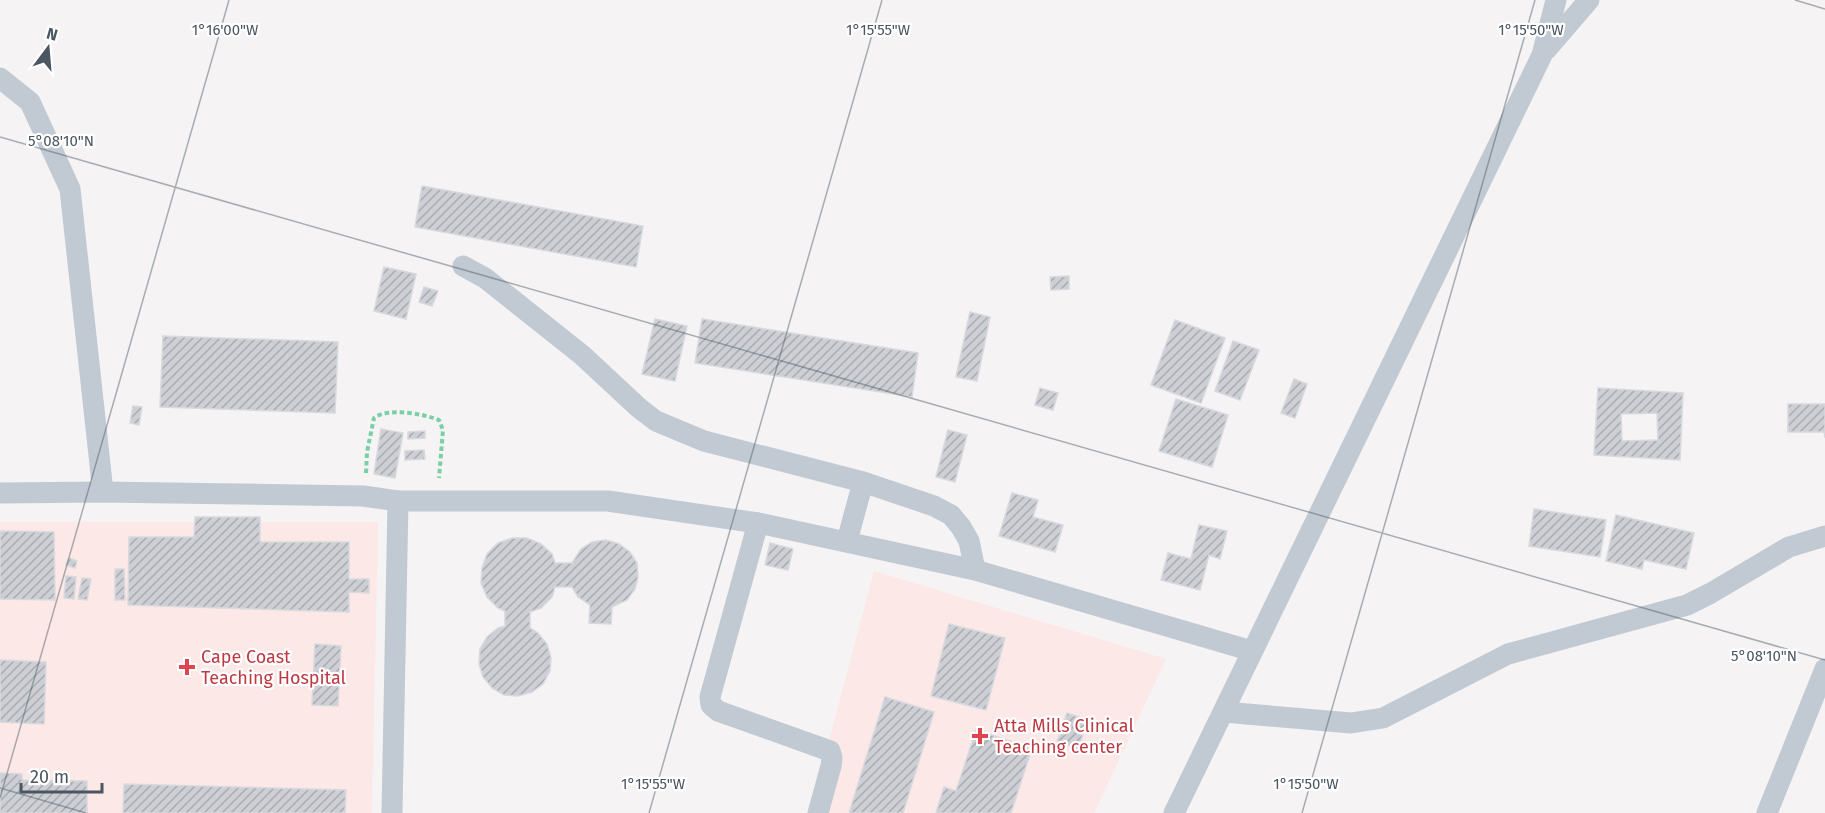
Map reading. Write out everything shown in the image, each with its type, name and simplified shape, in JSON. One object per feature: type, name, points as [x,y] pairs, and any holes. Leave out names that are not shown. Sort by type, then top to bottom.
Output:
[{"type":"street","points":[[1174,813],[1542,55],[1556,0]]},
{"type":"street","points":[[1542,55],[1589,0]]},
{"type":"street","points":[[0,78],[30,102],[70,189],[103,492]]},
{"type":"street","points":[[463,266],[485,278],[582,355],[656,421],[704,441],[863,482],[934,506],[951,515],[961,526],[969,541],[975,570]]},
{"type":"street","points":[[847,541],[863,482]]},
{"type":"street","points":[[0,493],[103,492],[363,496],[398,501],[437,502],[608,501],[758,523],[975,570],[1252,651]]},
{"type":"street","points":[[392,813],[398,501]]},
{"type":"street","points":[[758,523],[710,697],[711,705],[718,711],[830,751],[831,765],[818,813]]},
{"type":"street","points":[[1224,712],[1351,723],[1383,718],[1508,654],[1687,605],[1712,593],[1789,547],[1825,536]]},
{"type":"street","points":[[1767,813],[1825,669]]},
{"type":"path","points":[[363,496],[367,452],[374,418],[379,414],[414,414],[439,420],[443,430],[437,502]]},
{"type":"shaded area","name":"Cape Coast Teaching Hospital","points":[[0,522],[378,522],[372,813],[0,813]]},
{"type":"shaded area","name":"Atta Mills Clinical Teaching center","points":[[874,571],[1166,659],[1094,813],[810,813]]},
{"type":"building","points":[[422,186],[643,226],[636,267],[415,227]]},
{"type":"building","points":[[384,267],[416,274],[406,319],[374,311]]},
{"type":"building","points":[[1069,276],[1069,289],[1051,290],[1050,277]]},
{"type":"building","points":[[424,287],[438,291],[432,306],[419,302]]},
{"type":"building","points":[[970,312],[990,317],[977,381],[956,377]]},
{"type":"building","points":[[655,319],[687,326],[675,381],[642,374]]},
{"type":"building","points":[[702,319],[918,353],[912,397],[695,363]]},
{"type":"building","points":[[1175,320],[1225,338],[1201,403],[1151,385]]},
{"type":"building","points":[[163,336],[338,342],[335,413],[160,407]]},
{"type":"building","points":[[1233,341],[1259,350],[1240,400],[1215,391]]},
{"type":"building","points":[[1294,379],[1307,384],[1295,418],[1281,413]]},
{"type":"building","points":[[1040,388],[1058,393],[1053,410],[1035,405]]},
{"type":"building","points":[[1598,388],[1683,393],[1680,460],[1594,455]],"holes":[[[1657,413],[1658,440],[1622,441],[1621,414]]]},
{"type":"building","points":[[1176,399],[1228,415],[1212,467],[1159,451]]},
{"type":"building","points":[[1788,404],[1825,404],[1825,438],[1824,432],[1788,432]]},
{"type":"building","points":[[133,406],[142,407],[139,425],[130,423]]},
{"type":"building","points":[[381,429],[403,433],[395,478],[374,474]]},
{"type":"building","points":[[948,430],[967,435],[955,482],[936,477]]},
{"type":"building","points":[[425,431],[425,438],[408,439],[408,432]]},
{"type":"building","points":[[424,450],[425,459],[405,460],[405,451]]},
{"type":"building","points":[[1012,493],[1038,500],[1033,517],[1063,525],[1055,552],[999,536]]},
{"type":"building","points":[[1534,509],[1606,520],[1600,557],[1529,546]]},
{"type":"building","points":[[1616,515],[1694,533],[1686,569],[1644,560],[1642,569],[1606,561]]},
{"type":"building","points":[[195,517],[260,517],[260,542],[349,542],[349,579],[369,579],[369,593],[349,592],[349,612],[128,605],[129,537],[194,537]]},
{"type":"building","points":[[1199,525],[1227,531],[1220,559],[1209,555],[1200,590],[1161,580],[1168,553],[1191,559]]},
{"type":"building","points":[[0,531],[54,532],[55,600],[0,599]]},
{"type":"building","points":[[512,538],[527,538],[541,544],[552,554],[555,563],[572,563],[581,549],[592,542],[606,540],[619,544],[630,552],[637,563],[638,577],[635,589],[627,600],[612,607],[611,624],[589,623],[590,605],[578,597],[572,587],[555,587],[552,597],[541,608],[530,612],[530,628],[538,633],[547,644],[551,658],[550,671],[543,684],[532,692],[518,696],[504,695],[492,688],[483,677],[479,664],[480,649],[487,637],[498,628],[505,626],[505,611],[498,608],[487,597],[481,583],[482,568],[487,554],[498,543]]},
{"type":"building","points":[[770,543],[793,549],[788,570],[765,565]]},
{"type":"building","points":[[69,558],[77,561],[75,568],[66,565]]},
{"type":"building","points":[[115,569],[124,569],[125,600],[115,600]]},
{"type":"building","points":[[66,576],[76,577],[74,599],[64,598]]},
{"type":"building","points":[[82,578],[91,579],[87,600],[78,599]]},
{"type":"building","points":[[949,624],[1005,638],[986,710],[931,696]]},
{"type":"building","points":[[315,644],[341,646],[338,706],[312,705]]},
{"type":"building","points":[[0,660],[46,662],[44,724],[0,722]]},
{"type":"building","points":[[885,697],[934,712],[903,813],[849,813]]},
{"type":"building","points":[[1067,713],[1088,720],[1078,749],[1057,742]]},
{"type":"building","points":[[976,730],[1032,748],[1011,813],[936,813],[944,787],[956,791]]},
{"type":"building","points":[[0,773],[22,774],[22,780],[87,781],[87,813],[0,813]]},
{"type":"building","points":[[124,784],[346,790],[345,813],[123,813]]},
{"type":"place","name":"Cape Coast Teaching Hospital","points":[[187,667]]},
{"type":"place","name":"Atta Mills Clinical Teaching center","points":[[980,736]]}]
